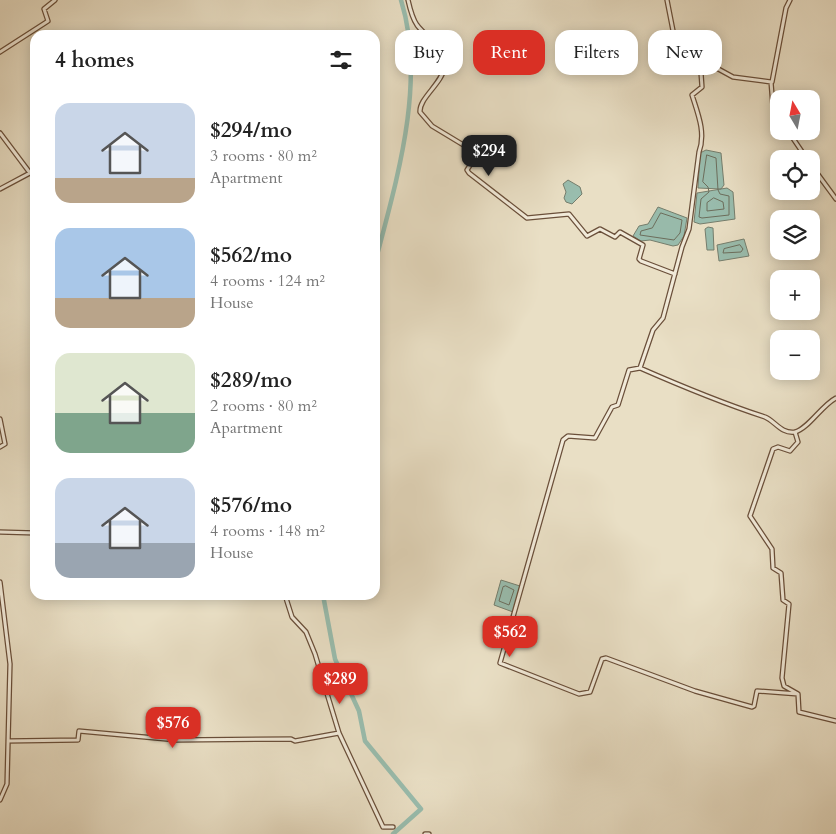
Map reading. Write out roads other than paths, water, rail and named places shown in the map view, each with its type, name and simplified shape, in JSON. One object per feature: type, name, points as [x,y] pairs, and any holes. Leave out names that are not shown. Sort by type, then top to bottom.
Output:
[{"type":"street","points":[[35,30],[48,20],[44,9],[55,0]]},
{"type":"street","points":[[408,0],[416,24],[441,51],[445,65],[441,79],[420,104],[420,112],[432,126],[475,152],[476,156],[467,170],[469,173],[527,218],[569,214],[587,236],[600,229],[615,237],[620,232],[643,245],[639,259],[641,261],[675,274]]},
{"type":"street","points":[[666,0],[672,30]]},
{"type":"street","points":[[772,90],[784,16],[790,0]]},
{"type":"street","points":[[0,52],[30,33]]},
{"type":"street","points":[[722,71],[733,77],[772,83]]},
{"type":"street","points":[[640,368],[653,330],[663,318],[689,229],[698,152],[703,140],[701,124],[692,95],[702,87],[701,75]]},
{"type":"street","points":[[0,132],[30,172],[0,189]]},
{"type":"street","points":[[820,177],[836,199]]},
{"type":"street","points":[[794,432],[784,430],[769,419],[712,400],[640,368],[632,368],[628,371],[618,404],[612,407],[595,438],[568,436],[563,440],[500,664],[579,694],[590,692],[602,659],[606,658],[695,691],[752,707],[754,706],[757,690],[798,694]]},
{"type":"street","points":[[794,432],[836,398]]},
{"type":"street","points":[[0,419],[5,444],[0,447]]},
{"type":"street","points":[[794,432],[798,442],[790,451],[778,447],[773,449],[750,516],[772,549],[774,569],[781,573],[782,598],[789,604],[782,678],[784,686],[798,694]]},
{"type":"street","points":[[0,532],[30,533]]},
{"type":"street","points":[[0,582],[10,664],[7,784],[0,800]]},
{"type":"street","points":[[287,600],[292,617],[306,632],[315,654],[339,733],[383,827],[393,827]]},
{"type":"street","points":[[798,694],[798,712],[836,721]]},
{"type":"street","points":[[8,741],[78,740],[79,732],[177,740],[291,738],[295,741],[339,733]]},
{"type":"water","points":[[706,150],[721,153],[724,185],[721,189],[698,188],[700,153]]},
{"type":"water","points":[[568,180],[580,187],[582,194],[572,204],[566,202],[564,198],[566,192],[563,184]]},
{"type":"water","points":[[727,188],[733,192],[735,219],[700,224],[694,222],[697,193]]},
{"type":"water","points":[[658,207],[687,218],[684,236],[678,245],[673,246],[650,240],[641,241],[633,236],[639,226],[648,224]]},
{"type":"water","points":[[708,227],[713,228],[714,250],[707,250],[705,229]]},
{"type":"water","points":[[744,239],[749,256],[719,261],[717,245]]},
{"type":"water","points":[[501,580],[520,586],[513,612],[494,605]]},
{"type":"waterway","points":[[380,244],[406,132],[410,98],[411,65],[408,32],[401,0]]},
{"type":"waterway","points":[[324,600],[335,659],[359,711],[365,741],[421,809],[393,834]]}]
